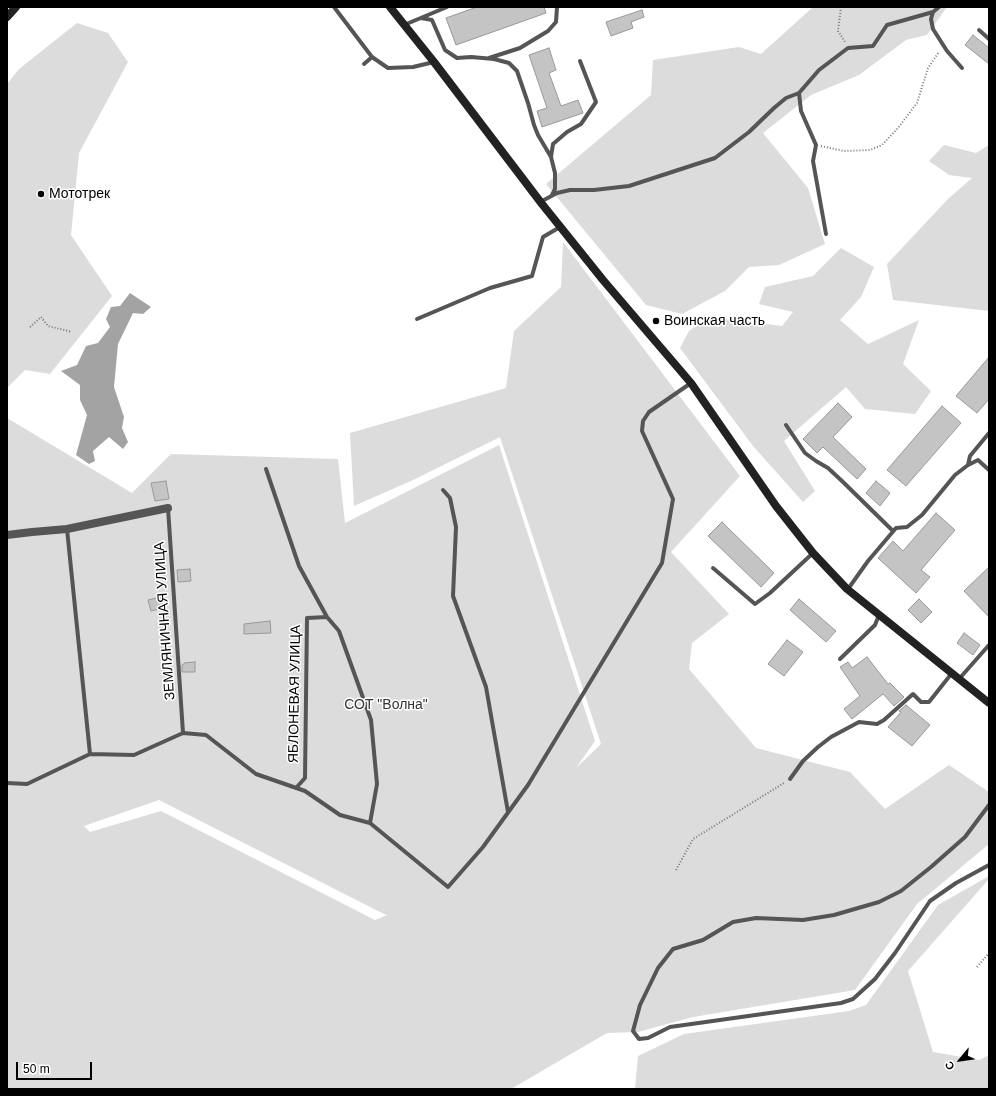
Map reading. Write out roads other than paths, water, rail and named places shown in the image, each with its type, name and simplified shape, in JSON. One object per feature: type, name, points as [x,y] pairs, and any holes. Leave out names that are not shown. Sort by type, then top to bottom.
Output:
[{"type":"street","points":[[7,17],[16,7]]},
{"type":"street","points":[[390,7],[560,227],[691,383],[776,506],[813,553],[848,589],[989,703]]},
{"type":"street","points":[[7,536],[32,532],[67,530],[168,508]]},
{"type":"lane","points":[[334,7],[372,57],[388,68],[413,67],[434,62]]},
{"type":"lane","points":[[404,25],[447,7]]},
{"type":"lane","points":[[487,58],[520,48],[548,31],[556,22],[557,7]]},
{"type":"lane","points":[[938,7],[933,12],[931,19],[933,29],[943,45],[962,68]]},
{"type":"lane","points":[[542,204],[544,200],[557,193],[570,190],[594,190],[629,186],[715,158],[749,132],[786,98],[799,94],[819,70],[848,48],[873,46],[887,25],[933,12]]},
{"type":"lane","points":[[421,18],[432,20],[445,50],[457,58],[487,58],[509,63],[517,71],[538,135],[552,157]]},
{"type":"lane","points":[[978,30],[989,39]]},
{"type":"lane","points":[[364,64],[372,57]]},
{"type":"lane","points":[[552,196],[555,189],[555,173],[552,157],[554,144],[566,132],[581,124],[596,102],[580,61]]},
{"type":"lane","points":[[799,94],[800,111],[816,145],[813,162],[826,234]]},
{"type":"lane","points":[[417,318],[490,288],[532,276],[543,237],[560,227]]},
{"type":"lane","points":[[7,783],[27,784],[90,754],[134,755],[183,733],[206,735],[256,774],[305,792],[340,815],[370,823],[448,887],[483,847],[528,785],[662,563],[673,499],[642,431],[643,422],[649,412],[691,383]]},
{"type":"lane","points":[[786,425],[805,452],[828,468],[893,531]]},
{"type":"lane","points":[[968,465],[970,456],[989,433]]},
{"type":"lane","points":[[848,589],[868,561],[893,531],[896,528],[907,527],[922,515],[955,475],[968,465],[978,460],[989,470]]},
{"type":"lane","points":[[266,469],[299,566],[327,617],[339,631],[371,720],[377,784],[370,823]]},
{"type":"lane","points":[[443,490],[450,498],[456,527],[453,596],[486,687],[508,812]]},
{"type":"lane","name":"ЗЕМЛЯНИЧНАЯ УЛИЦА","points":[[168,508],[183,733]]},
{"type":"lane","points":[[67,530],[90,754]]},
{"type":"lane","points":[[712,568],[755,604],[770,593],[813,553]]},
{"type":"lane","points":[[840,659],[875,625],[879,615]]},
{"type":"lane","name":"ЯБЛОНЕВАЯ УЛИЦА","points":[[296,788],[305,778],[307,618],[327,617]]},
{"type":"lane","points":[[790,779],[803,762],[831,737],[859,722],[877,724],[884,720],[913,694],[921,702],[929,702],[989,644]]},
{"type":"lane","points":[[989,805],[965,837],[931,867],[901,891],[879,902],[834,915],[803,920],[756,918],[733,922],[703,940],[673,949],[658,968],[640,1005],[633,1031],[639,1039],[648,1038],[670,1027],[841,1003],[853,999],[876,980],[930,901],[956,883],[989,865]]},
{"type":"place","name":"Мототрек","points":[[41,194]]},
{"type":"place","name":"Воинская часть","points":[[656,321]]},
{"type":"park label","name":"СОТ \"Волна\"","points":[[386,705]]}]
